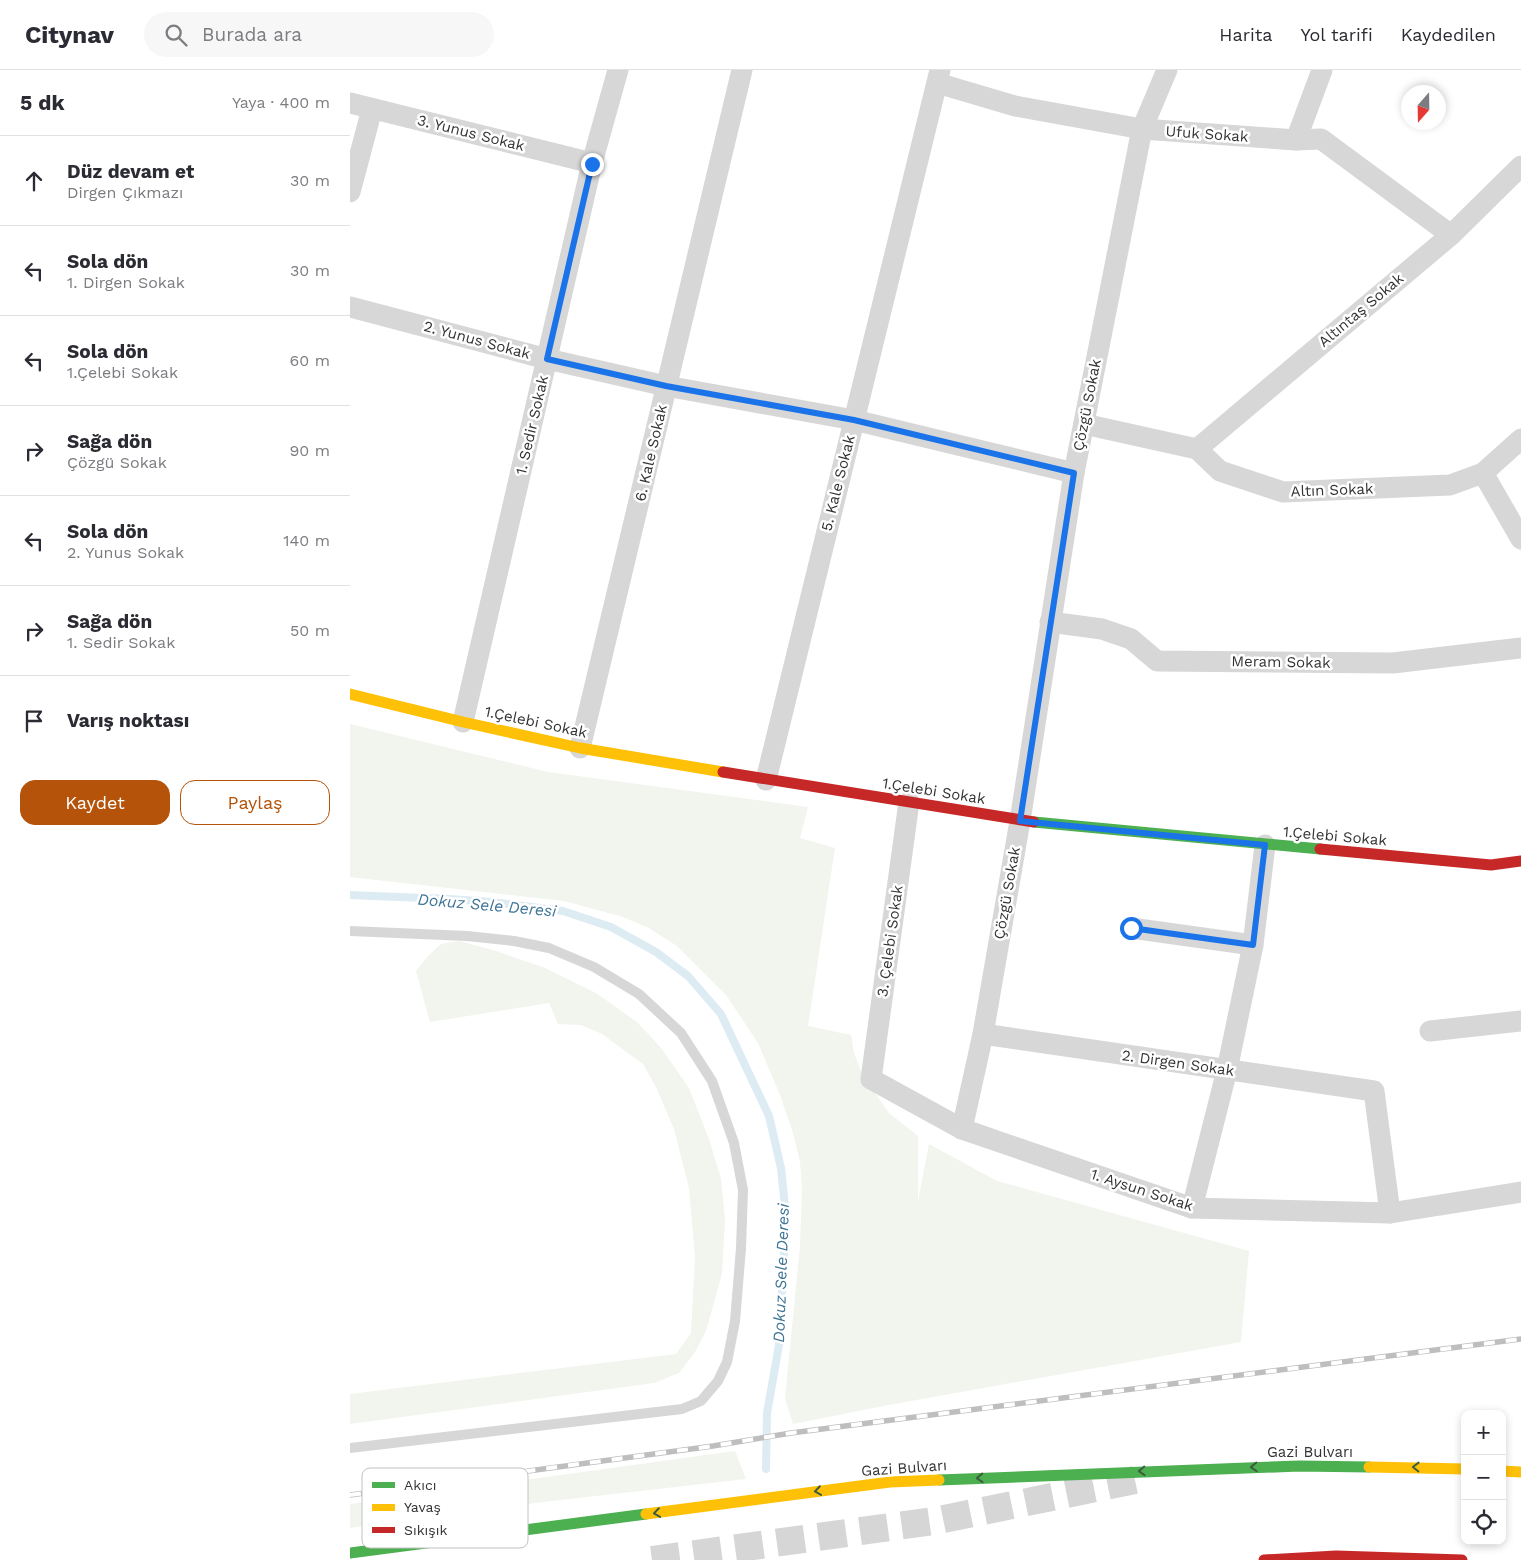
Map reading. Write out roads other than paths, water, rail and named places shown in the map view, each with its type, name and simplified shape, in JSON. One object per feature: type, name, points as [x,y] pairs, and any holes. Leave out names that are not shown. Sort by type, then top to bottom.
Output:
[{"type":"main road","name":"1.Çelebi Sokak","points":[[350,694],[580,748],[1020,821],[1491,865],[1521,861]]},
{"type":"main road","name":"Gazi Bulvarı","points":[[528,1530],[890,1482],[1299,1466],[1461,1469]]},
{"type":"main road","points":[[1506,1471],[1521,1472]]},
{"type":"main road","name":"Gazi Bulvarı","points":[[350,1553],[388,1548]]},
{"type":"main road","points":[[1264,1560],[1336,1556],[1462,1560]]},
{"type":"street","name":"1. Sedir Sokak","points":[[463,722],[592,164],[618,70]]},
{"type":"street","name":"6. Kale Sokak","points":[[580,748],[742,70]]},
{"type":"street","name":"Çözgü Sokak","points":[[962,1129],[983,1034],[1020,821],[1074,473],[1142,129],[1167,70]]},
{"type":"street","points":[[1296,140],[1322,70]]},
{"type":"street","name":"Ufuk Sokak","points":[[938,76],[1015,106],[1142,129],[1296,140],[1321,139],[1451,234]]},
{"type":"street","name":"5. Kale Sokak","points":[[766,780],[938,76]]},
{"type":"street","name":"3. Yunus Sokak","points":[[350,103],[592,164]]},
{"type":"street","points":[[350,192],[372,109]]},
{"type":"street","name":"Altıntaş Sokak","points":[[1197,449],[1451,234],[1521,166]]},
{"type":"street","name":"2. Yunus Sokak","points":[[350,307],[547,359],[666,386],[854,420],[1074,473]]},
{"type":"street","points":[[1084,424],[1197,449]]},
{"type":"street","name":"Altın Sokak","points":[[1197,449],[1220,471],[1283,492],[1450,485],[1483,473],[1521,440]]},
{"type":"street","points":[[1483,473],[1521,538]]},
{"type":"street","name":"Meram Sokak","points":[[1050,622],[1102,629],[1131,639],[1157,661],[1393,663],[1521,648]]},
{"type":"street","name":"3. Çelebi Sokak","points":[[870,1079],[909,802]]},
{"type":"street","points":[[1192,1208],[1227,1070],[1253,945],[1265,845]]},
{"type":"street","points":[[1131,928],[1253,945]]},
{"type":"street","points":[[1430,1031],[1521,1021]]},
{"type":"street","name":"2. Dirgen Sokak","points":[[983,1034],[1374,1091],[1390,1212]]},
{"type":"street","name":"1. Aysun Sokak","points":[[870,1079],[962,1129],[1192,1208],[1390,1212],[1521,1192]]},
{"type":"lane","points":[[350,932],[467,936],[514,941],[550,948],[594,967],[639,994],[681,1033],[712,1081],[734,1143],[744,1190],[734,1329],[727,1362],[718,1381],[701,1401],[682,1409],[350,1448]]},
{"type":"waterway","name":"Dokuz Sele Deresi","points":[[350,895],[492,902],[563,911],[611,927],[656,952],[688,976],[721,1014],[769,1116],[781,1168],[786,1217],[779,1345],[767,1413],[766,1469]]},
{"type":"tunnel","points":[[652,1560],[934,1521],[1135,1480]]},
{"type":"railway","points":[[528,1471],[713,1446],[791,1433],[1521,1339]]},
{"type":"railway","points":[[350,1495],[362,1493]]}]
